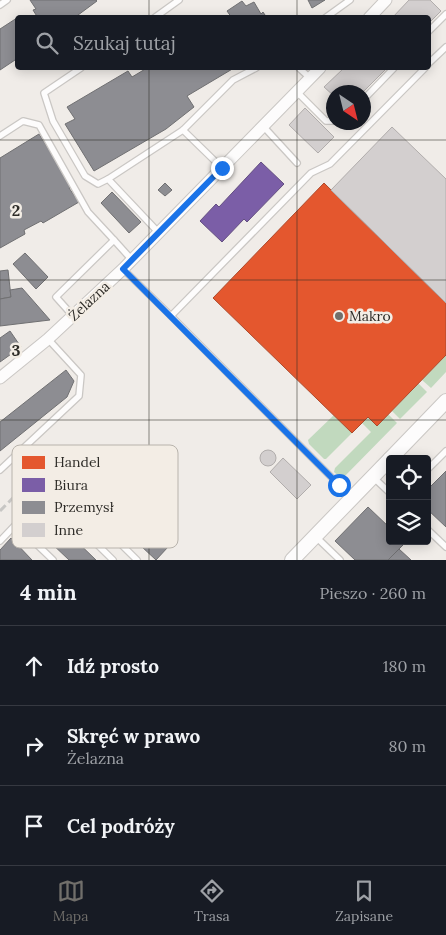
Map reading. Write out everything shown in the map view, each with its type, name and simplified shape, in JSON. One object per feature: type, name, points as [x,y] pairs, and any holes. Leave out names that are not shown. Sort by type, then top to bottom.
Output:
[{"type":"street","points":[[372,15],[386,0]]},
{"type":"street","name":"Żelazna","points":[[0,378],[48,339],[123,269],[318,70]]},
{"type":"street","points":[[394,455],[446,402]]},
{"type":"street","points":[[292,560],[386,463]]},
{"type":"lane","points":[[0,5],[7,0]]},
{"type":"lane","points":[[158,15],[179,0]]},
{"type":"lane","points":[[329,15],[350,0]]},
{"type":"lane","points":[[431,29],[446,14]]},
{"type":"lane","points":[[431,61],[446,46]]},
{"type":"lane","points":[[78,70],[44,92],[53,121],[85,176],[98,184],[108,180],[183,130],[233,80],[252,70]]},
{"type":"lane","points":[[301,70],[310,78]]},
{"type":"lane","points":[[371,92],[392,70]]},
{"type":"lane","points":[[171,316],[311,173],[330,164],[423,70]]},
{"type":"lane","points":[[297,92],[326,121]]},
{"type":"lane","points":[[0,136],[23,121],[39,125],[88,212],[132,260]]},
{"type":"lane","points":[[263,126],[297,164]]},
{"type":"lane","points":[[183,130],[222,168]]},
{"type":"lane","points":[[108,180],[159,233]]},
{"type":"lane","points":[[73,316],[56,297],[114,240]]},
{"type":"lane","points":[[123,269],[352,498]]},
{"type":"lane","points":[[27,445],[79,396],[81,375],[48,339]]},
{"type":"lane","points":[[431,466],[446,451]]},
{"type":"lane","points":[[0,470],[12,459]]},
{"type":"lane","points":[[372,477],[386,489]]},
{"type":"lane","points":[[0,541],[12,528]]},
{"type":"lane","points":[[431,533],[446,547]]},
{"type":"lane","points":[[315,536],[340,560]]},
{"type":"lane","points":[[41,548],[53,560]]},
{"type":"lane","points":[[101,548],[113,560]]},
{"type":"lane","points":[[125,548],[137,560]]},
{"type":"green space","points":[[446,355],[446,372],[431,388],[422,380]]},
{"type":"green space","points":[[418,383],[427,392],[400,419],[392,411]]},
{"type":"green space","points":[[388,414],[397,423],[342,479],[334,472],[335,468],[371,432],[362,423],[368,417],[377,426]]},
{"type":"green space","points":[[334,415],[352,433],[324,459],[309,444],[308,440]]},
{"type":"building: Handel","points":[[324,183],[446,303],[446,355],[377,426],[368,417],[352,433],[213,298]]},
{"type":"building: Biura","points":[[261,162],[284,184],[247,222],[244,219],[222,242],[200,221],[216,204],[219,207]]},
{"type":"building: Przemysł","points":[[30,0],[97,1],[78,15],[36,15],[33,10],[36,9]]},
{"type":"building: Przemysł","points":[[308,0],[325,0],[312,8]]},
{"type":"building: Przemysł","points":[[242,1],[246,6],[254,2],[261,14],[263,12],[265,15],[230,15],[227,11]]},
{"type":"building: Przemysł","points":[[15,19],[15,60],[0,70],[0,29]]},
{"type":"building: Przemysł","points":[[144,70],[231,70],[187,96],[194,107],[166,129],[94,171],[65,124],[75,119],[67,107],[128,71],[132,77]]},
{"type":"building: Przemysł","points":[[39,134],[72,186],[69,188],[79,202],[43,223],[41,221],[24,230],[25,234],[0,248],[0,158]]},
{"type":"building: Przemysł","points":[[165,183],[172,190],[165,196],[158,190]]},
{"type":"building: Przemysł","points":[[112,192],[141,222],[129,233],[101,203]]},
{"type":"building: Przemysł","points":[[25,253],[48,277],[36,289],[13,264]]},
{"type":"building: Przemysł","points":[[8,270],[11,297],[0,299],[0,271]]},
{"type":"building: Przemysł","points":[[22,288],[50,320],[0,326],[0,299],[11,297],[10,290]]},
{"type":"building: Przemysł","points":[[10,331],[21,347],[0,362],[0,338]]},
{"type":"building: Przemysł","points":[[66,370],[74,381],[67,397],[0,451],[0,422]]},
{"type":"building: Przemysł","points":[[446,471],[446,527],[431,513],[431,486]]},
{"type":"building: Przemysł","points":[[368,507],[386,524],[386,545],[403,545],[388,560],[355,560],[335,541]]},
{"type":"building: Przemysł","points":[[11,538],[12,548],[21,548],[32,560],[0,560],[0,550]]},
{"type":"building: Przemysł","points":[[56,548],[84,548],[96,560],[69,560]]},
{"type":"building: Przemysł","points":[[143,548],[167,548],[156,560]]},
{"type":"building: Przemysł","points":[[399,549],[411,560],[388,560]]},
{"type":"building: Inne","points":[[409,0],[430,0],[441,11],[431,21],[431,15],[395,15]]},
{"type":"building: Inne","points":[[342,70],[385,70],[370,85],[326,85]]},
{"type":"building: Inne","points":[[305,108],[334,137],[318,153],[289,125]]},
{"type":"building: Inne","points":[[392,127],[446,179],[446,303],[331,190]]},
{"type":"building: Inne","points":[[268,450],[274,452],[276,458],[274,464],[268,466],[262,464],[260,458],[262,452]]},
{"type":"building: Inne","points":[[283,458],[311,485],[297,499],[270,472]]},
{"type":"railway","points":[[0,511],[12,499]]},
{"type":"place","name":"Makro","points":[[339,316]]},
{"type":"route","points":[[222,168],[123,269],[339,485]]}]
